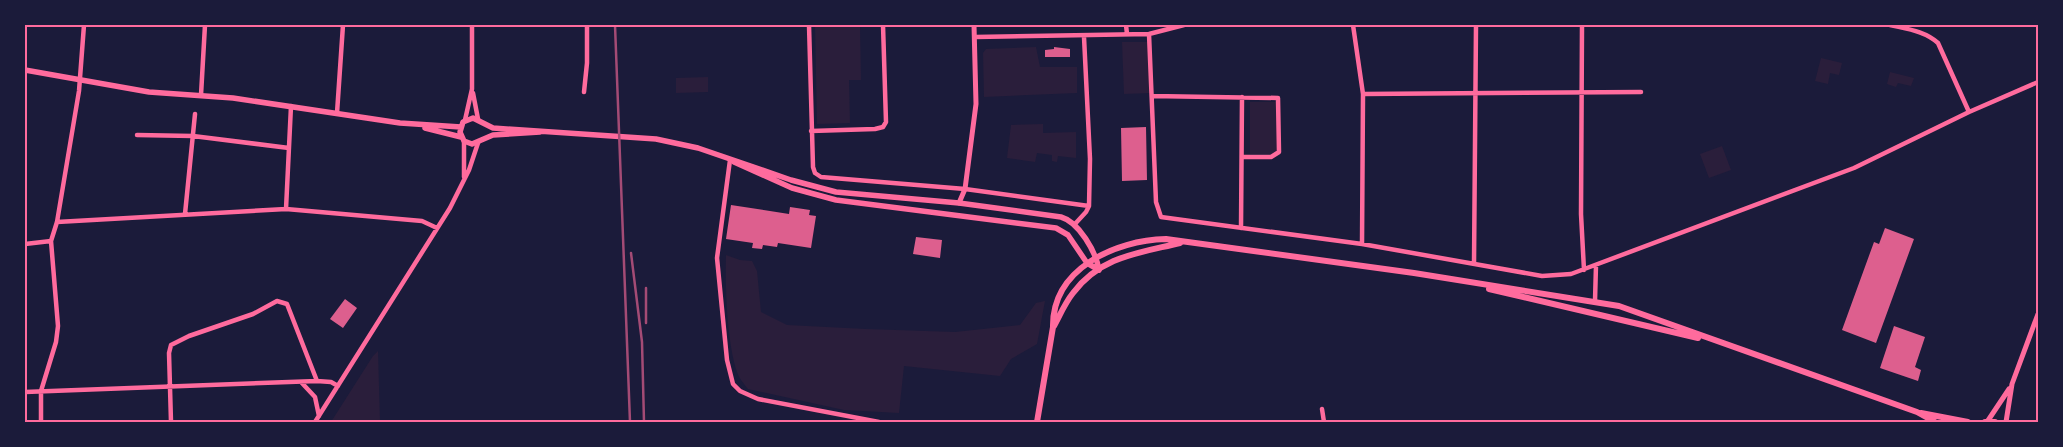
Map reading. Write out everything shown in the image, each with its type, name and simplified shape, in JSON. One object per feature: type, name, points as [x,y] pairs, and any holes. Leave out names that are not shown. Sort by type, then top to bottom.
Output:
[{"type":"main road","points":[[25,70],[149,92],[201,95],[337,112],[406,124],[463,139],[472,144],[478,143],[485,137],[540,132]]},
{"type":"main road","points":[[463,139],[460,127],[465,120],[478,119],[485,125],[540,132],[643,138],[698,148],[730,160],[760,175],[816,196],[1044,226],[1065,232],[1087,263],[1099,270]]},
{"type":"main road","points":[[406,124],[460,127]]},
{"type":"main road","points":[[485,125],[485,137]]},
{"type":"main road","points":[[730,160],[744,162],[791,180],[836,192],[959,203],[1061,217],[1074,225],[1097,258],[1099,270]]},
{"type":"main road","points":[[955,214],[959,203]]},
{"type":"main road","points":[[1065,232],[1074,225]]},
{"type":"main road","points":[[1037,422],[1053,327],[1053,313],[1060,292],[1087,263],[1118,248],[1144,240],[1166,239],[1595,301],[1642,313],[1918,412],[1968,422]]},
{"type":"main road","points":[[1053,327],[1080,284],[1099,270],[1134,252],[1181,242]]},
{"type":"main road","points":[[1458,281],[1591,314],[1719,342]]},
{"type":"main road","points":[[1591,314],[1595,301]]},
{"type":"main road","points":[[1918,412],[1935,422]]},
{"type":"main road","points":[[1986,422],[1996,422]]},
{"type":"street","points":[[42,422],[41,391],[56,342],[58,326],[51,241],[57,222],[79,91],[84,25]]},
{"type":"street","points":[[201,95],[205,25]]},
{"type":"street","points":[[337,112],[343,25]]},
{"type":"street","points":[[472,25],[472,89],[478,119]]},
{"type":"street","points":[[584,92],[587,64],[587,25]]},
{"type":"street","points":[[809,25],[813,167],[815,173],[821,177],[965,189],[1089,206]]},
{"type":"street","points":[[811,131],[875,129],[883,127],[886,122],[883,25]]},
{"type":"street","points":[[959,203],[965,189],[976,104],[974,25]]},
{"type":"street","points":[[1126,25],[1127,34]]},
{"type":"street","points":[[975,37],[1084,37],[1149,34],[1184,25]]},
{"type":"street","points":[[1353,25],[1364,94],[1362,244]]},
{"type":"street","points":[[1474,264],[1476,25]]},
{"type":"street","points":[[1582,25],[1582,251],[1584,270]]},
{"type":"street","points":[[1890,25],[1929,36],[1938,43],[1969,112]]},
{"type":"street","points":[[1149,34],[1158,211],[1162,217],[1169,220],[1362,244],[1542,276],[1571,274],[1584,270],[1854,168],[1969,112],[2038,82]]},
{"type":"street","points":[[1074,225],[1089,206],[1090,159],[1084,37]]},
{"type":"street","points":[[465,120],[472,89]]},
{"type":"street","points":[[1364,94],[1641,92]]},
{"type":"street","points":[[1152,96],[1278,98],[1280,148],[1276,155],[1243,157]]},
{"type":"street","points":[[1241,228],[1242,97]]},
{"type":"street","points":[[286,209],[291,106]]},
{"type":"street","points":[[185,214],[195,114]]},
{"type":"street","points":[[137,135],[193,136],[289,148]]},
{"type":"street","points":[[463,139],[464,181]]},
{"type":"street","points":[[315,422],[437,228],[464,181],[478,143]]},
{"type":"street","points":[[730,160],[717,258],[727,360],[733,384],[740,391],[758,399],[879,422]]},
{"type":"street","points":[[57,222],[286,209],[422,221],[437,228]]},
{"type":"street","points":[[25,244],[51,241]]},
{"type":"street","points":[[1595,301],[1596,265]]},
{"type":"street","points":[[171,422],[169,353],[171,345],[176,341],[253,314],[277,301],[286,304],[316,380]]},
{"type":"street","points":[[2006,422],[2012,384],[2038,314]]},
{"type":"street","points":[[25,392],[316,380],[331,382],[338,386]]},
{"type":"street","points":[[301,382],[315,397],[319,416]]},
{"type":"street","points":[[1986,422],[2012,384]]},
{"type":"street","points":[[1322,409],[1324,422]]},
{"type":"shaded area","points":[[815,25],[860,25],[861,80],[849,80],[850,123],[817,124]]},
{"type":"shaded area","points":[[1122,42],[1148,42],[1150,93],[1124,94]]},
{"type":"shaded area","points":[[1036,47],[1040,67],[1077,67],[1077,93],[984,97],[983,53],[986,49]]},
{"type":"shaded area","points":[[1821,58],[1842,63],[1839,75],[1830,73],[1828,84],[1815,81]]},
{"type":"shaded area","points":[[1890,72],[1914,78],[1911,86],[1898,83],[1896,87],[1887,84]]},
{"type":"shaded area","points":[[708,77],[708,92],[676,93],[676,78]]},
{"type":"shaded area","points":[[1250,102],[1278,102],[1277,154],[1250,154]]},
{"type":"shaded area","points":[[1043,124],[1043,133],[1076,132],[1076,158],[1058,156],[1057,162],[1052,161],[1052,155],[1037,153],[1035,162],[1007,158],[1011,125]]},
{"type":"shaded area","points":[[1722,146],[1731,170],[1709,178],[1700,154]]},
{"type":"shaded area","points":[[726,255],[740,260],[752,261],[757,271],[761,312],[787,325],[955,332],[1020,325],[1036,303],[1045,301],[1037,344],[1011,359],[1000,376],[904,366],[899,413],[844,410],[748,389],[738,374],[731,346],[726,299]]},
{"type":"shaded area","points":[[378,351],[380,422],[331,422],[373,356]]},
{"type":"building","points":[[1054,47],[1070,49],[1070,57],[1045,57],[1045,50],[1054,49]]},
{"type":"building","points":[[1146,127],[1147,180],[1122,181],[1121,128]]},
{"type":"building","points":[[731,205],[789,214],[790,207],[810,210],[809,215],[816,216],[811,248],[778,243],[777,247],[763,245],[762,249],[752,248],[753,243],[726,239]]},
{"type":"building","points":[[1885,228],[1914,239],[1876,343],[1842,330],[1874,242],[1879,244]]},
{"type":"building","points":[[916,237],[942,240],[940,258],[913,254]]},
{"type":"building","points":[[345,299],[357,308],[343,328],[330,319]]},
{"type":"building","points":[[1894,326],[1925,337],[1915,367],[1921,370],[1918,381],[1880,368]]},
{"type":"railway","points":[[615,25],[630,422]]},
{"type":"railway","points":[[631,253],[642,342],[644,422]]},
{"type":"railway","points":[[646,288],[646,323]]}]
